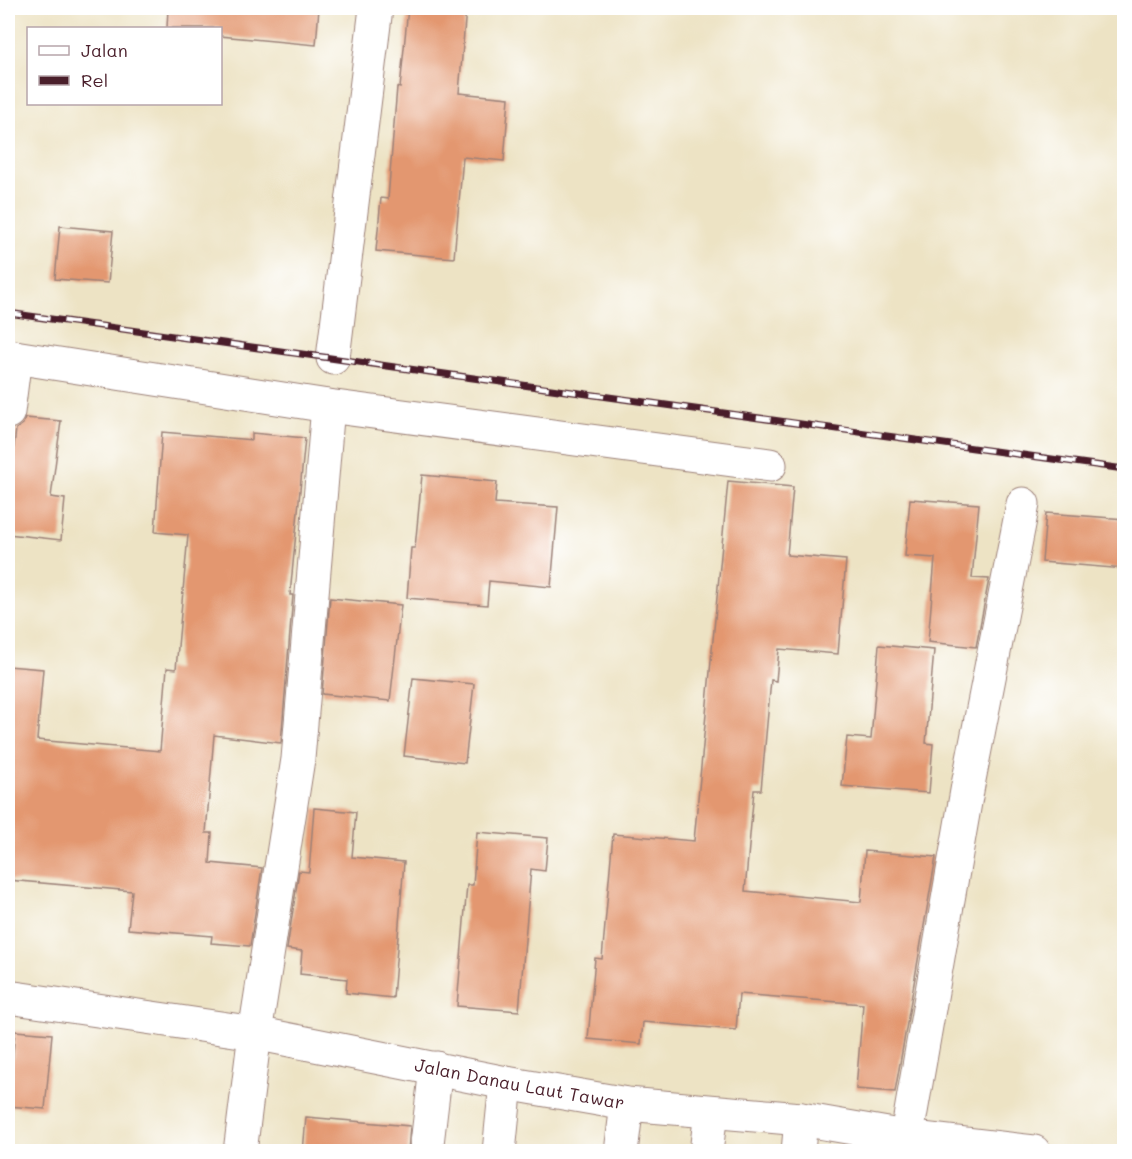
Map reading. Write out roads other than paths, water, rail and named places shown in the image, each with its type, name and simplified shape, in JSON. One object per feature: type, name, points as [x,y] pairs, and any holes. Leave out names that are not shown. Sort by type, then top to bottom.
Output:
[{"type":"street","points":[[333,358],[376,8]]},
{"type":"street","points":[[8,412],[11,356],[328,406],[770,465]]},
{"type":"street","points":[[240,1152],[255,1033],[298,759],[328,406]]},
{"type":"street","points":[[904,1144],[968,785],[1023,504]]},
{"type":"street","name":"Jalan Danau Laut Tawar","points":[[8,998],[255,1033],[506,1083],[627,1104],[801,1119],[904,1144],[1034,1152]]},
{"type":"street","points":[[426,1152],[436,1068]]},
{"type":"street","points":[[499,1152],[506,1083]]},
{"type":"street","points":[[621,1152],[627,1104]]},
{"type":"street","points":[[706,1152],[711,1112]]},
{"type":"street","points":[[798,1152],[801,1119]]},
{"type":"railway","points":[[8,313],[1124,469]]}]
